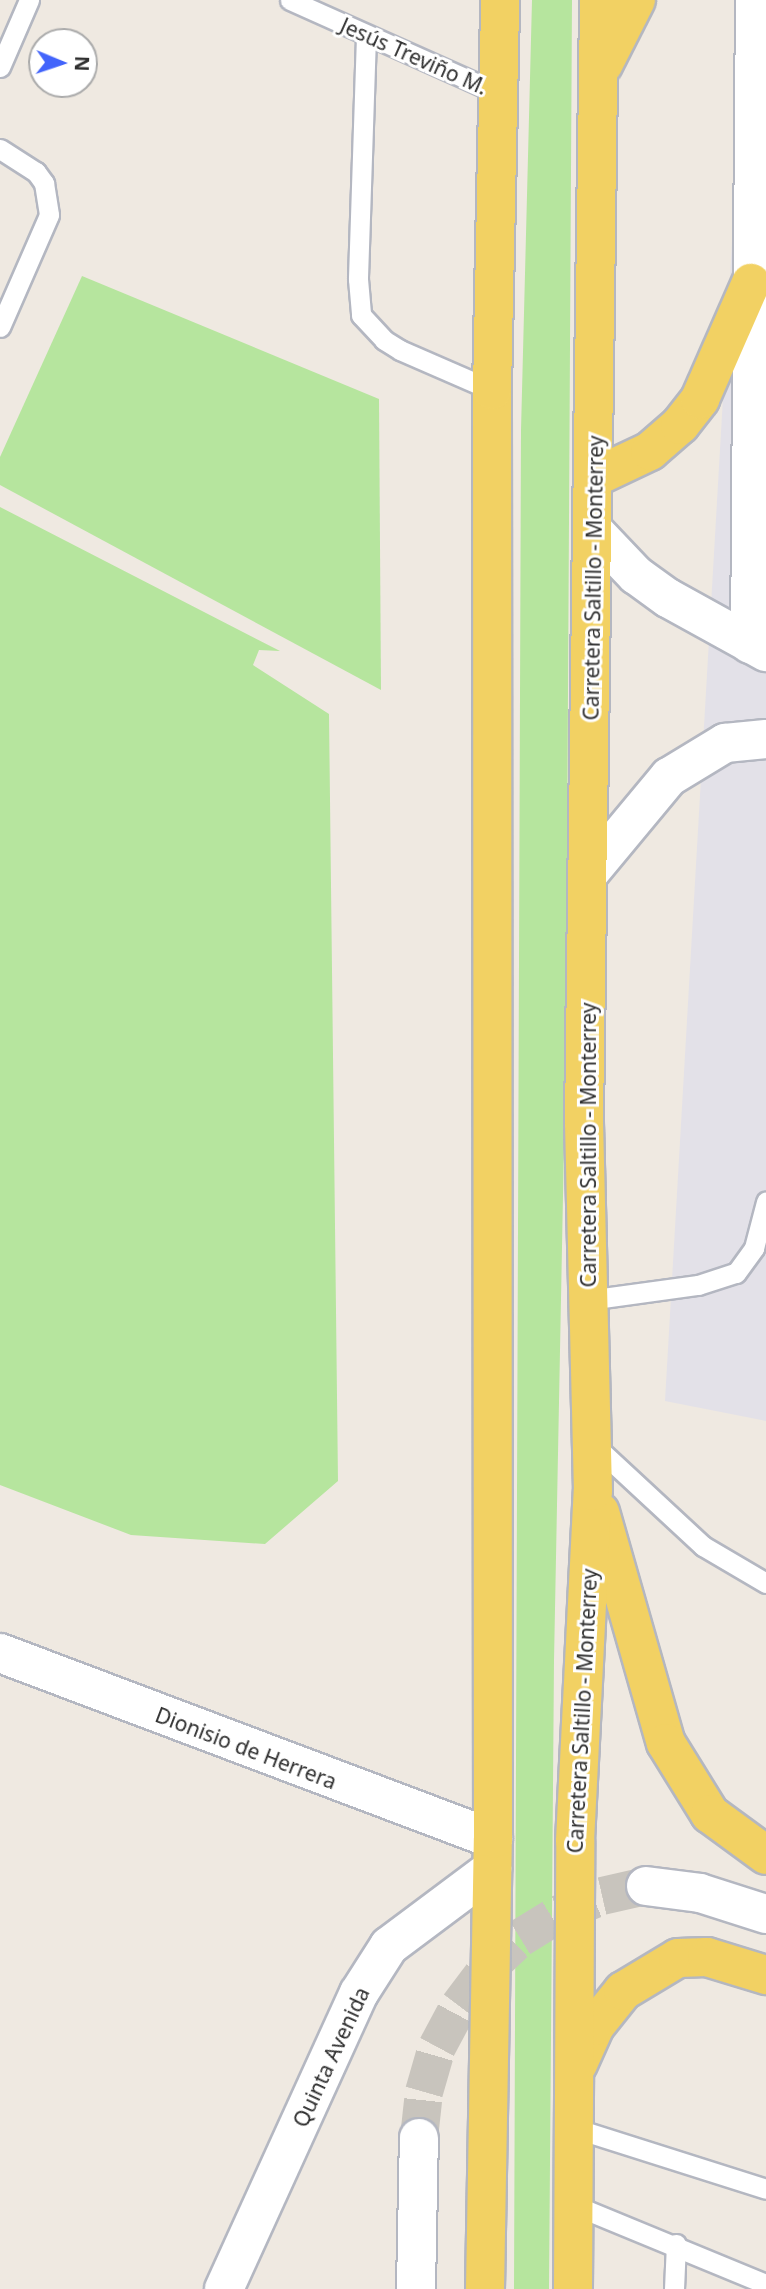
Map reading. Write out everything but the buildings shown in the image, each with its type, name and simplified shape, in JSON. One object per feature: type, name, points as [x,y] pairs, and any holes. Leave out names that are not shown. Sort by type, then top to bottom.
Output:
[{"type":"main road","points":[[485,2289],[493,1854],[492,390],[500,0]]},
{"type":"main road","name":"Carretera Saltillo - Monterrey","points":[[573,2289],[575,1841],[593,1491],[584,1121],[590,873],[599,0]]},
{"type":"main road","points":[[598,76],[636,0]]},
{"type":"main road","points":[[593,478],[650,451],[680,425],[699,399],[751,284]]},
{"type":"main road","points":[[593,1491],[666,1743],[710,1814],[766,1855]]},
{"type":"main road","points":[[574,2080],[581,2051],[595,2026],[623,1991],[654,1969],[678,1958],[707,1956],[766,1975]]},
{"type":"street","points":[[592,529],[657,590],[701,619],[758,648],[751,284],[755,0]]},
{"type":"street","points":[[590,873],[669,777],[725,743],[766,739]]},
{"type":"street","name":"Dionisio de Herrera","points":[[0,1653],[493,1854]]},
{"type":"street","name":"Quinta Avenida","points":[[224,2289],[359,1993],[389,1947],[493,1854]]},
{"type":"street","points":[[646,1886],[700,1893],[766,1914]]},
{"type":"street","points":[[416,2289],[419,2138]]},
{"type":"lane","points":[[0,67],[29,0]]},
{"type":"lane","name":"Jesús Treviño M.","points":[[290,0],[500,94]]},
{"type":"lane","points":[[366,36],[358,279],[361,314],[384,340],[400,350],[492,390]]},
{"type":"lane","points":[[0,149],[36,172],[48,198],[44,232],[0,327]]},
{"type":"lane","points":[[589,1300],[698,1284],[736,1273],[754,1248],[766,1202]]},
{"type":"lane","points":[[592,1443],[704,1546],[766,1583]]},
{"type":"lane","points":[[574,2128],[766,2189]]},
{"type":"lane","points":[[574,2205],[676,2244],[766,2284]]},
{"type":"lane","points":[[674,2289],[676,2244]]},
{"type":"shaded area","points":[[746,0],[766,0],[766,1421],[665,1401]]},
{"type":"green space","points":[[532,0],[572,0],[566,1041],[554,1661],[549,2289],[514,2289],[521,430]]},
{"type":"green space","points":[[82,276],[379,399],[381,690],[0,485],[0,457]]},
{"type":"green space","points":[[0,507],[280,651],[259,650],[253,665],[329,714],[338,1481],[265,1544],[131,1535],[0,1485]]},
{"type":"tunnel","points":[[419,2138],[424,2092],[437,2047],[459,2006],[487,1969],[520,1938],[559,1914],[602,1896],[646,1886]]}]
